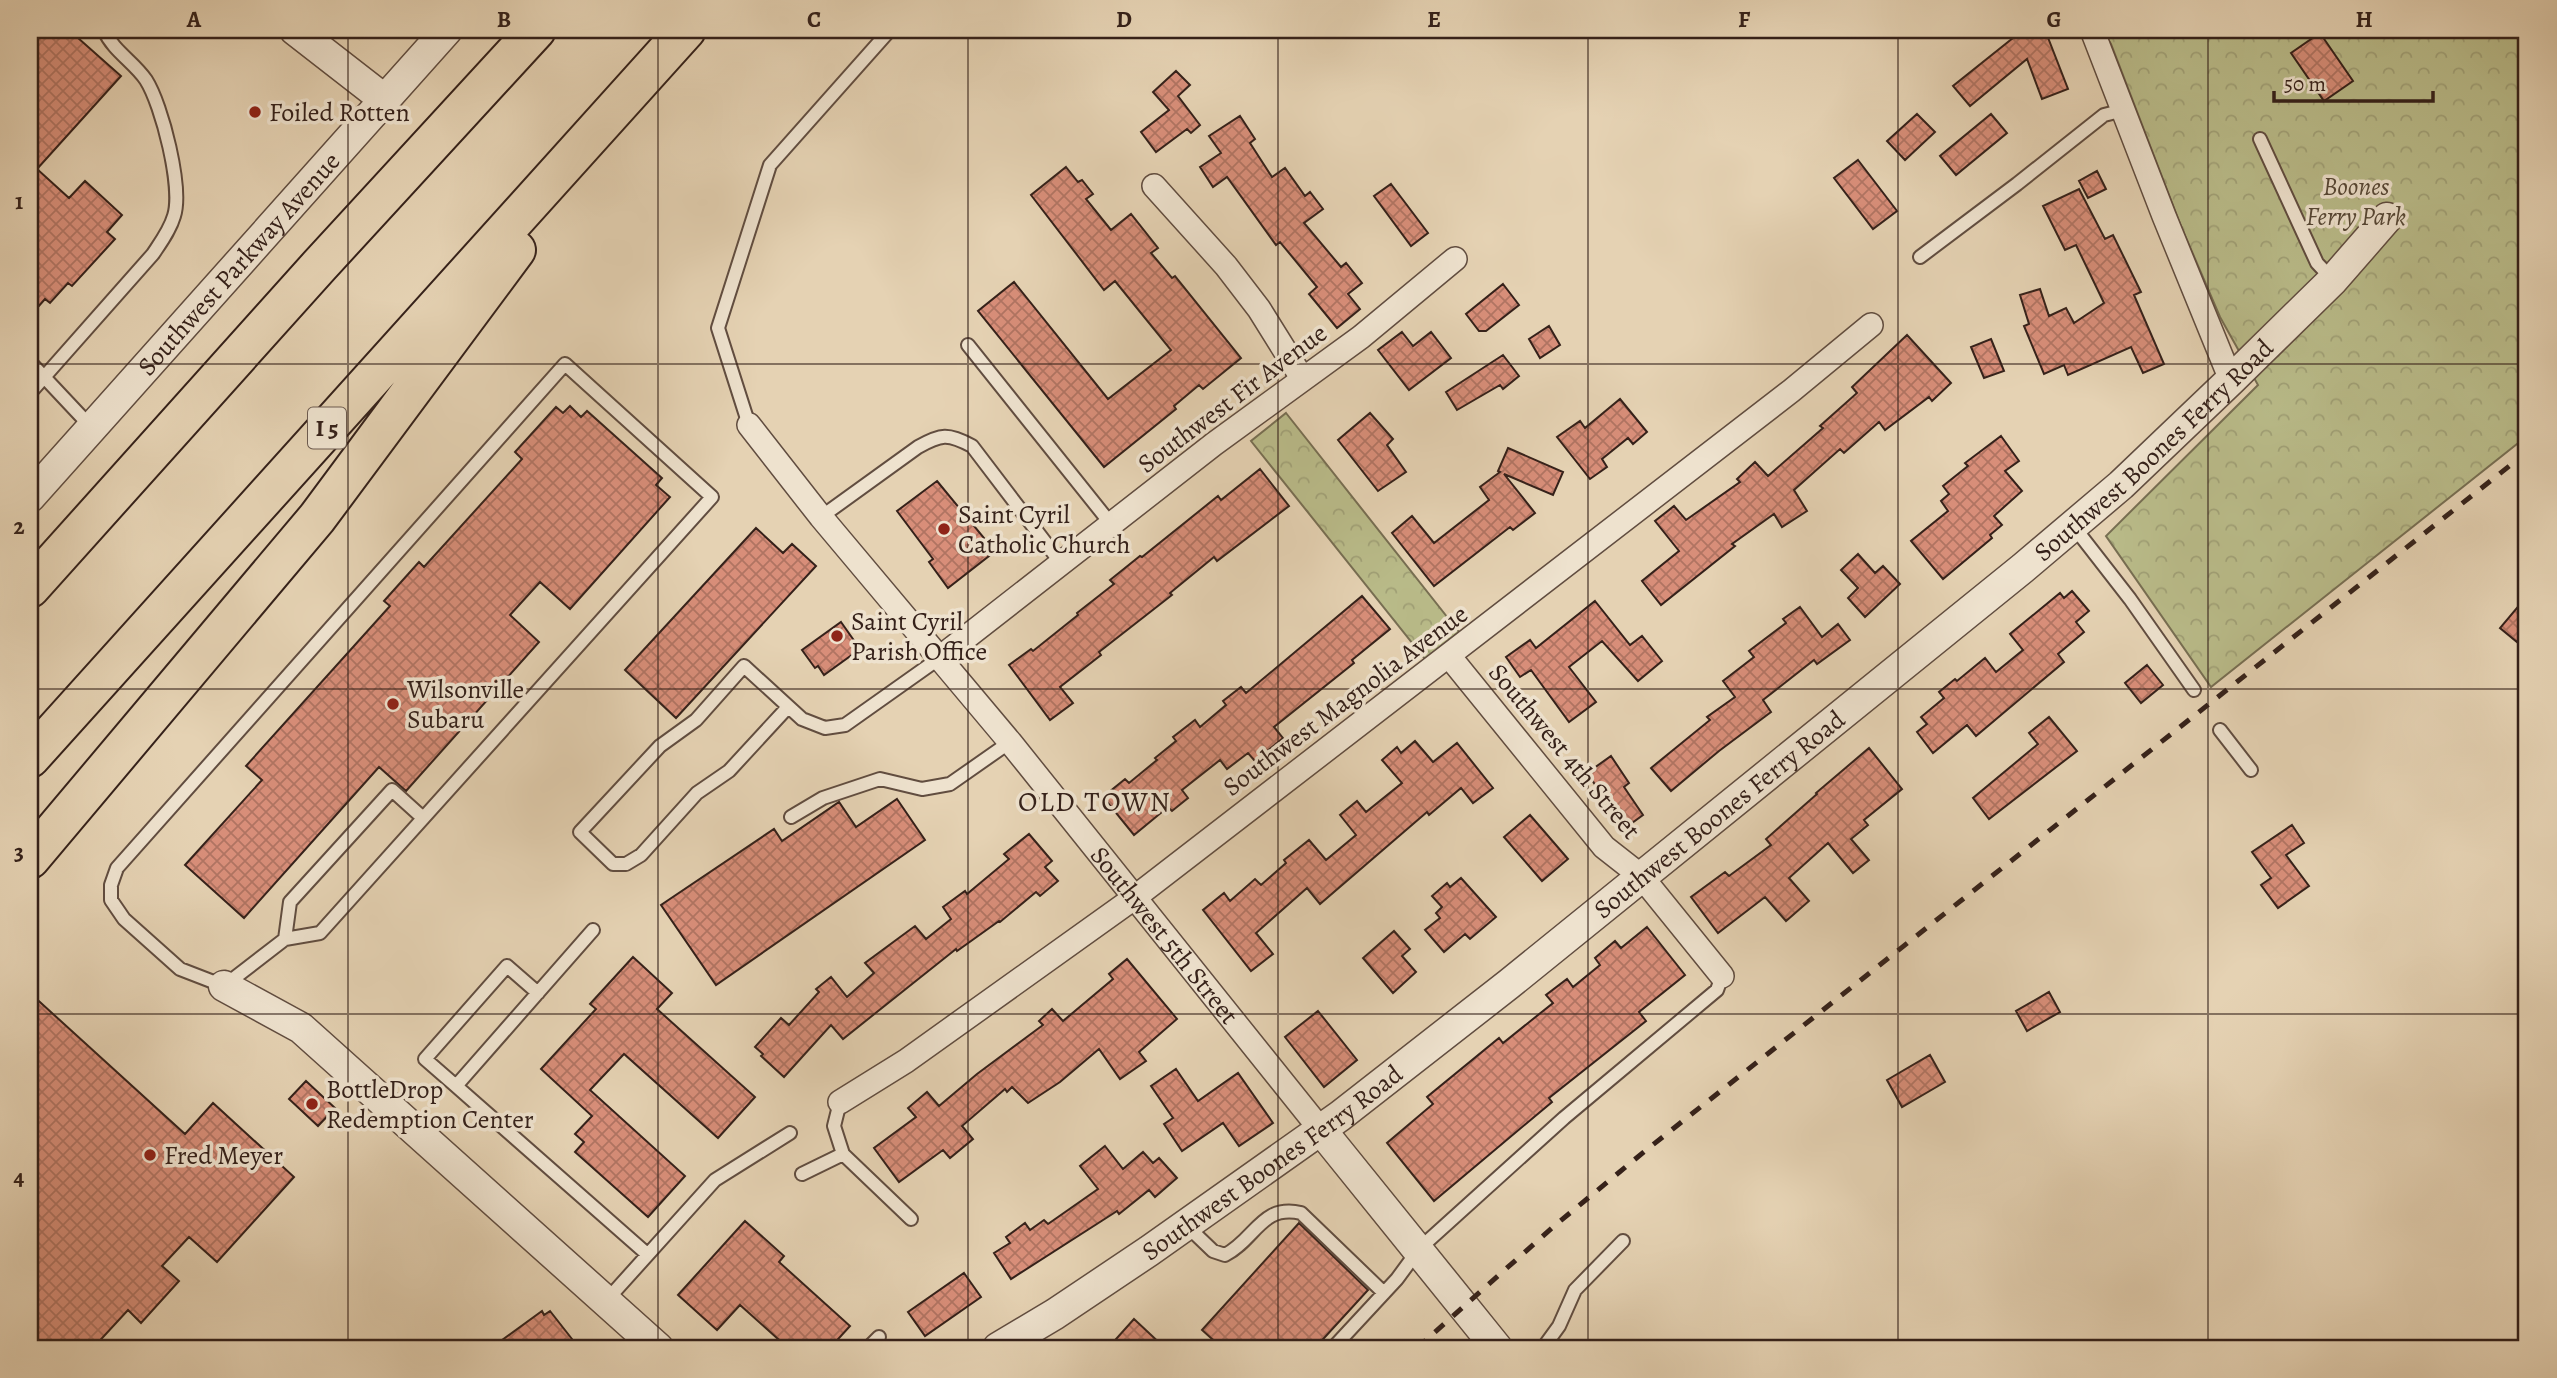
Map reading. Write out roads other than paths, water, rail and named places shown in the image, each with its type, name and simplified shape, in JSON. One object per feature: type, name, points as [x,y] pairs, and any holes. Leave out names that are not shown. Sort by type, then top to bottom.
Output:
[{"type":"highway","points":[[30,588],[319,266],[536,30]]},
{"type":"highway","name":"I 5","points":[[30,758],[686,30]]},
{"type":"highway","name":"I 5","points":[[30,859],[317,518],[464,323],[625,98]]},
{"type":"street","points":[[295,30],[385,100]]},
{"type":"street","name":"Southwest Parkway Avenue","points":[[30,497],[447,30]]},
{"type":"street","points":[[2092,30],[2231,380]]},
{"type":"street","points":[[1154,186],[1226,266],[1259,309],[1302,379]]},
{"type":"street","name":"Southwest Boones Ferry Road","points":[[998,1348],[1055,1314],[1187,1225],[1321,1130],[1509,984],[2074,527],[2333,280],[2387,218]]},
{"type":"street","name":"Southwest Fir Avenue","points":[[941,657],[1111,524],[1361,337],[1455,259]]},
{"type":"street","name":"Southwest Magnolia Avenue","points":[[839,1102],[906,1061],[1133,898],[1791,391],[1871,325]]},
{"type":"street","name":"Southwest 5th Street","points":[[749,425],[821,517],[1010,742],[1497,1348]]},
{"type":"street","name":"Southwest 4th Street","points":[[1449,656],[1604,847],[1641,876],[1722,976]]},
{"type":"street","points":[[223,986],[300,1028],[658,1348]]},
{"type":"lane","points":[[30,393],[153,254],[175,214],[176,187],[159,108],[146,79],[121,54],[104,30]]},
{"type":"lane","points":[[749,425],[718,328],[770,165],[890,30]]},
{"type":"lane","points":[[1920,257],[2104,115],[2124,110]]},
{"type":"lane","points":[[2260,139],[2317,263],[2333,280]]},
{"type":"lane","points":[[968,345],[1111,524]]},
{"type":"lane","points":[[30,362],[93,428]]},
{"type":"lane","points":[[565,364],[712,497],[423,818],[320,933],[285,939],[223,986],[180,969],[124,919],[111,900],[111,885],[117,868],[565,364]]},
{"type":"lane","points":[[821,517],[918,447],[934,438],[952,435],[972,446],[1061,563]]},
{"type":"lane","points":[[2074,527],[2130,599],[2194,690]]},
{"type":"lane","points":[[788,707],[729,771],[697,793],[641,855],[626,864],[613,864],[580,832],[660,746],[696,720],[744,666],[802,719],[825,728],[845,725],[941,657]]},
{"type":"lane","points":[[2220,730],[2251,770]]},
{"type":"lane","points":[[791,817],[822,798],[880,779],[922,789],[950,784],[1010,742]]},
{"type":"lane","points":[[285,939],[290,902],[392,790],[423,818]]},
{"type":"lane","points":[[456,1086],[593,930]]},
{"type":"lane","points":[[538,993],[507,966],[425,1059],[647,1254]]},
{"type":"lane","points":[[1333,1348],[1384,1293],[1419,1249],[1564,1118],[1717,990],[1722,976]]},
{"type":"lane","points":[[839,1102],[834,1126],[843,1154],[911,1219]]},
{"type":"lane","points":[[605,1302],[715,1180],[790,1133]]},
{"type":"lane","points":[[802,1174],[843,1154]]},
{"type":"lane","points":[[1187,1225],[1213,1251],[1225,1255],[1239,1248],[1270,1215],[1286,1210],[1301,1213],[1384,1293]]},
{"type":"lane","points":[[1543,1348],[1559,1326],[1575,1290],[1623,1241]]},
{"type":"lane","points":[[868,1348],[879,1337]]},
{"type":"railway","points":[[1417,1348],[1553,1227],[1645,1151],[2527,452]]},
{"type":"place","name":"Foiled Rotten","points":[[255,112]]},
{"type":"place","name":"Saint Cyril Catholic Church","points":[[944,529]]},
{"type":"place","name":"Saint Cyril Parish Office","points":[[837,636]]},
{"type":"place","name":"Wilsonville Subaru","points":[[393,704]]},
{"type":"place","name":"BottleDrop Redemption Center","points":[[312,1104]]},
{"type":"place","name":"Fred Meyer","points":[[150,1155]]},
{"type":"district","name":"OLD TOWN","points":[[1095,801]]},
{"type":"park label","name":"Boones Ferry Park","points":[[2356,201]]}]
